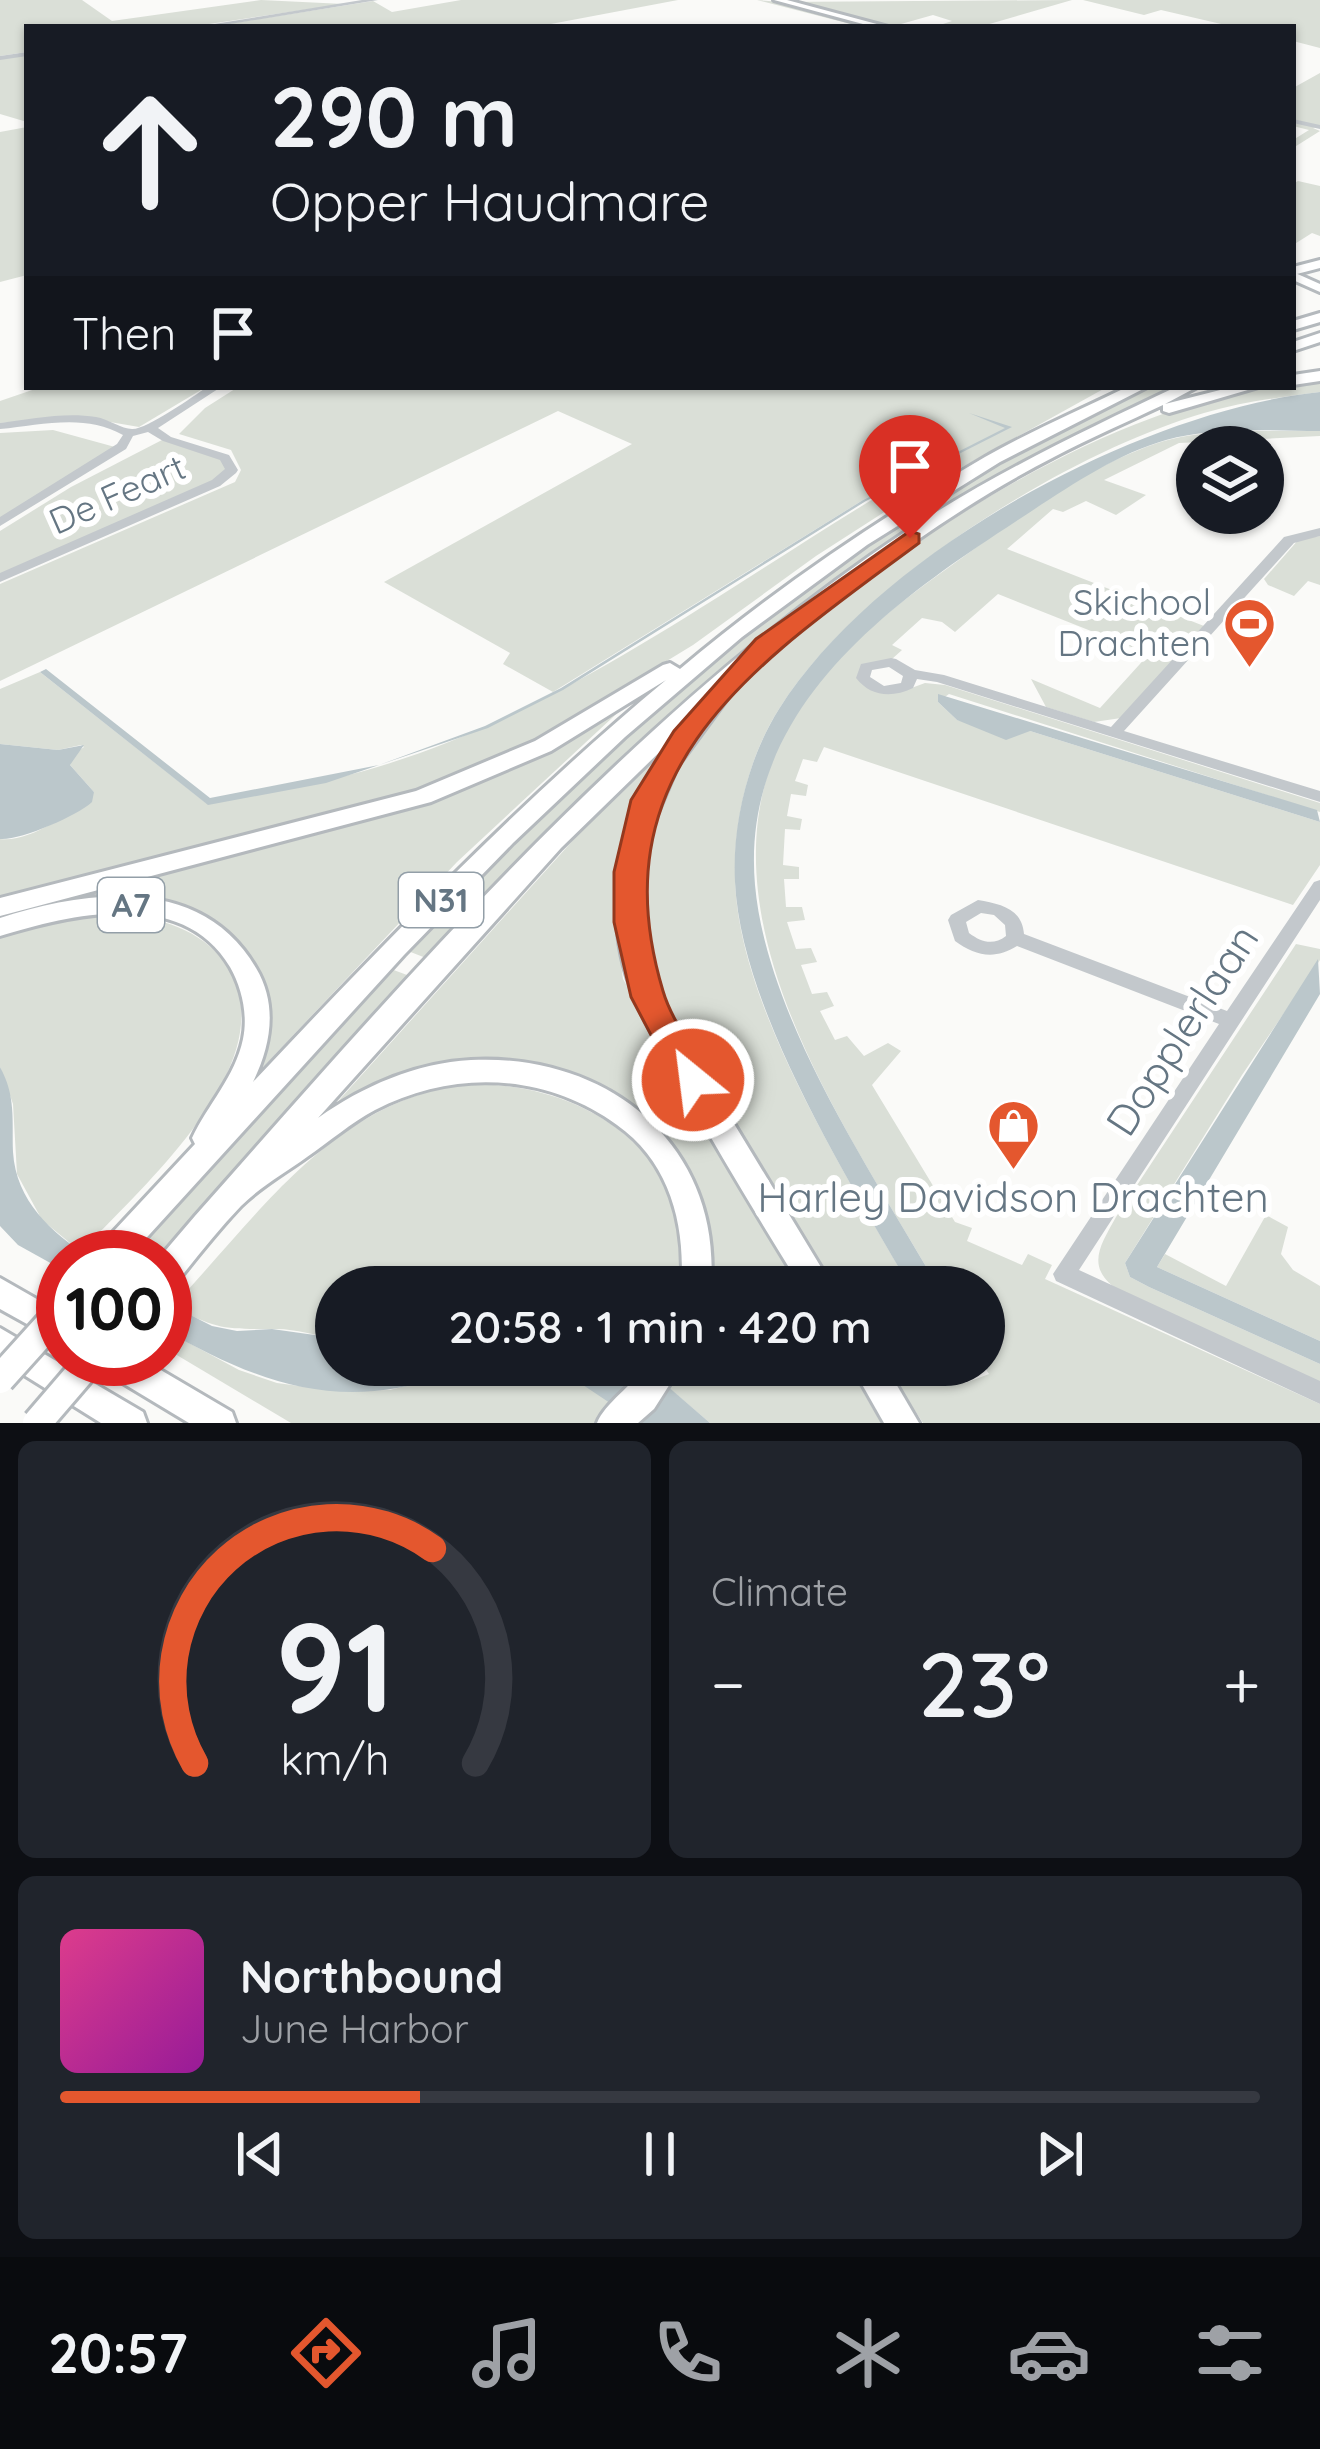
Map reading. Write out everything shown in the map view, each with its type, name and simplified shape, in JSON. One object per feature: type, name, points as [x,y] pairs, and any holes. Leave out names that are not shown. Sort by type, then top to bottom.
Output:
[{"type":"highway","points":[[1085,408],[1107,390]]},
{"type":"highway","points":[[1085,408],[1131,390]]},
{"type":"highway","points":[[1122,422],[1183,390]]},
{"type":"highway","points":[[1122,422],[1238,390]]},
{"type":"highway","name":"N31","points":[[134,1230],[497,841],[583,759],[723,639],[866,535],[1085,408]]},
{"type":"highway","name":"N31","points":[[192,1242],[429,973],[598,794],[765,645],[883,556],[1070,443],[1122,422]]},
{"type":"highway","name":"N31","points":[[0,907],[364,814],[465,782],[543,746],[723,639]]},
{"type":"highway","points":[[765,645],[683,737],[646,800],[629,872],[630,922],[647,997],[715,1122],[805,1266]]},
{"type":"highway","name":"A7","points":[[0,927],[84,905],[153,908],[205,926],[244,965],[259,1016],[250,1060],[179,1181]]},
{"type":"highway","name":"N31","points":[[235,1193],[342,1116],[392,1090],[477,1070],[539,1076],[595,1094],[648,1133],[675,1168],[698,1266]]},
{"type":"highway","points":[[0,1292],[36,1314]]},
{"type":"highway","points":[[0,1379],[36,1339]]},
{"type":"highway","points":[[0,1343],[131,1423]]},
{"type":"highway","points":[[37,1423],[69,1386]]},
{"type":"highway","points":[[158,1386],[220,1423]]},
{"type":"highway","points":[[618,1420],[651,1386]]},
{"type":"highway","points":[[880,1386],[903,1423]]},
{"type":"main road","points":[[778,0],[872,24]]},
{"type":"street","points":[[219,24],[375,0]]},
{"type":"street","points":[[0,522],[122,446],[128,434],[150,428],[210,390]]},
{"type":"street","name":"De Feart","points":[[0,426],[85,420],[115,425],[128,434]]},
{"type":"street","name":"De Feart","points":[[0,578],[216,483],[232,470],[225,458],[167,440],[150,428]]},
{"type":"street","points":[[1113,734],[1289,540],[1320,532]]},
{"type":"street","points":[[911,674],[939,678],[1320,797]]},
{"type":"street","name":"Dopplerlaan","points":[[1320,886],[1064,1274],[1320,1393]]},
{"type":"street","points":[[1015,938],[1232,1021]]},
{"type":"shaded area","points":[[0,0],[82,0],[112,21],[261,0],[344,4],[209,24],[24,24],[24,52],[0,56]]},
{"type":"shaded area","points":[[461,0],[678,0],[551,24],[227,24],[373,1],[392,12]]},
{"type":"shaded area","points":[[757,0],[1072,0],[989,24],[943,24],[952,21],[933,15],[901,24],[876,24],[839,15],[870,24],[850,24]]},
{"type":"shaded area","points":[[1083,0],[1320,0],[1320,48],[1296,42],[1296,24],[1221,24],[1161,10],[1144,15]]},
{"type":"shaded area","points":[[24,55],[24,121],[0,114],[0,58]]},
{"type":"shaded area","points":[[1320,73],[1320,126],[1313,128],[1320,131],[1296,146],[1296,138],[1309,130],[1296,127],[1296,86]]},
{"type":"shaded area","points":[[24,128],[24,276],[0,282],[0,132]]},
{"type":"shaded area","points":[[1296,182],[1320,186],[1320,236],[1312,233],[1296,243]]},
{"type":"shaded area","points":[[1320,377],[1320,392],[1218,409],[1149,432],[1090,459],[968,529],[859,616],[814,662],[766,732],[747,783],[735,865],[739,919],[750,965],[786,1060],[898,1266],[820,1266],[689,1058],[646,965],[638,929],[638,889],[649,827],[673,771],[719,710],[784,645],[862,581],[950,521],[1041,468],[1132,425],[1218,397],[1296,390],[1296,381]]},
{"type":"shaded area","points":[[32,390],[201,390],[139,427],[81,417],[0,423],[0,401]]},
{"type":"shaded area","points":[[233,390],[1102,390],[903,500],[693,645],[539,739],[394,798],[0,898],[0,839],[37,831],[94,792],[70,765],[81,745],[58,750],[0,744],[0,689],[40,672],[206,803],[362,772],[451,741],[537,702],[620,657],[945,457],[863,500],[553,692],[503,664],[510,653],[384,582],[632,444],[558,411],[0,681],[0,584],[235,482],[241,470],[231,450],[179,434],[205,408]]},
{"type":"shaded area","points":[[1143,390],[1173,390],[1005,473],[708,683],[561,818],[431,960],[408,951],[615,743],[739,633],[908,515]]},
{"type":"shaded area","points":[[1320,392],[1320,431],[1284,431],[1284,426],[1176,426],[1249,405]]},
{"type":"shaded area","points":[[969,413],[1012,427],[866,501],[563,690],[488,728],[326,783],[208,805],[40,672],[46,669],[210,798],[379,765],[485,726],[561,688],[863,500],[1005,428]]},
{"type":"shaded area","points":[[1173,427],[1176,438],[1088,475],[966,555],[872,628],[831,670],[797,716],[771,767],[757,823],[755,885],[764,936],[779,988],[826,1093],[926,1266],[898,1266],[801,1091],[756,983],[735,882],[744,792],[779,709],[823,651],[880,596],[946,545],[1018,499],[1095,459]]},
{"type":"shaded area","points":[[53,430],[115,447],[0,518],[0,433]]},
{"type":"shaded area","points":[[1284,431],[1320,431],[1320,436],[1284,438]]},
{"type":"shaded area","points":[[1176,438],[1176,444],[1104,480],[1146,495],[1116,515],[1086,501],[1063,512],[1053,509],[1007,549],[1204,626],[1121,718],[1094,722],[1046,707],[1031,679],[1100,708],[1149,654],[998,594],[955,632],[942,622],[922,618],[892,645],[902,650],[892,659],[865,664],[861,683],[906,690],[925,683],[945,685],[1320,803],[1320,812],[949,694],[938,702],[957,720],[1030,731],[1320,822],[1320,865],[1293,905],[824,747],[817,762],[803,759],[795,781],[808,785],[806,796],[791,794],[787,816],[802,819],[800,830],[785,829],[783,865],[799,867],[799,879],[784,879],[786,907],[802,907],[805,920],[787,922],[796,949],[811,948],[817,962],[801,965],[812,994],[827,992],[834,1006],[820,1011],[835,1040],[847,1036],[864,1056],[888,1043],[901,1051],[872,1085],[955,1222],[972,1228],[967,1241],[1022,1265],[1028,1254],[1052,1265],[1045,1279],[1320,1404],[1320,1423],[923,1423],[899,1386],[1005,1386],[1005,1266],[926,1266],[818,1076],[784,998],[762,920],[756,842],[771,766],[810,693],[858,639],[895,608],[1054,494]]},
{"type":"shaded area","points":[[162,440],[221,458],[228,467],[223,476],[0,575],[0,531]]},
{"type":"shaded area","points":[[1320,536],[1320,585],[1308,581],[1294,596],[1268,585],[1264,579],[1299,539]]},
{"type":"shaded area","points":[[640,692],[457,862],[248,1083],[257,978],[161,905],[0,923],[0,912],[378,815]]},
{"type":"shaded area","points":[[938,694],[1317,810],[1320,822],[1030,731],[1006,740],[957,720],[938,702]]},
{"type":"shaded area","points":[[673,740],[642,802],[623,855],[617,910],[623,979],[790,1266],[697,1266],[660,1135],[507,1065],[323,1118],[612,797]]},
{"type":"shaded area","points":[[0,744],[58,750],[84,745],[70,765],[94,792],[92,802],[48,826],[0,839]]},
{"type":"shaded area","points":[[120,914],[192,934],[225,963],[240,1000],[239,1040],[224,1080],[170,1158],[102,1230],[54,1230],[42,1220],[17,1174],[13,1104],[0,1067],[0,938],[77,916]]},
{"type":"shaded area","points":[[1296,944],[1320,949],[1320,960],[1125,1263],[1130,1277],[1149,1287],[1320,1364],[1320,1382],[1118,1290],[1099,1264],[1101,1247],[1116,1217]]},
{"type":"shaded area","points":[[1318,959],[1320,994],[1157,1267],[1320,1341],[1320,1364],[1149,1287],[1130,1277],[1125,1263]]},
{"type":"shaded area","points":[[391,969],[415,978],[186,1230],[153,1230]]},
{"type":"shaded area","points":[[0,1067],[11,1098],[13,1152],[21,1186],[54,1230],[36,1230],[36,1255],[0,1226]]},
{"type":"shaded area","points":[[470,1084],[513,1087],[593,1113],[626,1136],[653,1165],[672,1200],[680,1241],[679,1266],[315,1266],[315,1334],[223,1327],[192,1316],[192,1285],[303,1166],[339,1136],[422,1094]]},
{"type":"shaded area","points":[[1266,1215],[1288,1227],[1281,1254],[1293,1270],[1320,1286],[1320,1341],[1157,1267],[1165,1254],[1226,1286]]},
{"type":"shaded area","points":[[192,1316],[237,1331],[272,1329],[315,1335],[315,1386],[404,1386],[365,1392],[305,1387],[220,1359],[192,1344]]},
{"type":"shaded area","points":[[192,1345],[239,1370],[277,1383],[337,1391],[405,1386],[586,1386],[618,1406],[596,1423],[291,1423],[192,1364]]},
{"type":"shaded area","points":[[584,1386],[667,1386],[710,1423],[640,1423]]},
{"type":"shaded area","points":[[667,1386],[860,1386],[881,1423],[710,1423]]},
{"type":"place","name":"Skichool Drachten","points":[[1250,669]]},
{"type":"place","name":"Harley Davidson Drachten","points":[[1013,1171]]},
{"type":"route","points":[[693,1080],[647,997],[630,922],[629,872],[646,800],[683,737],[765,645],[910,538]]}]
